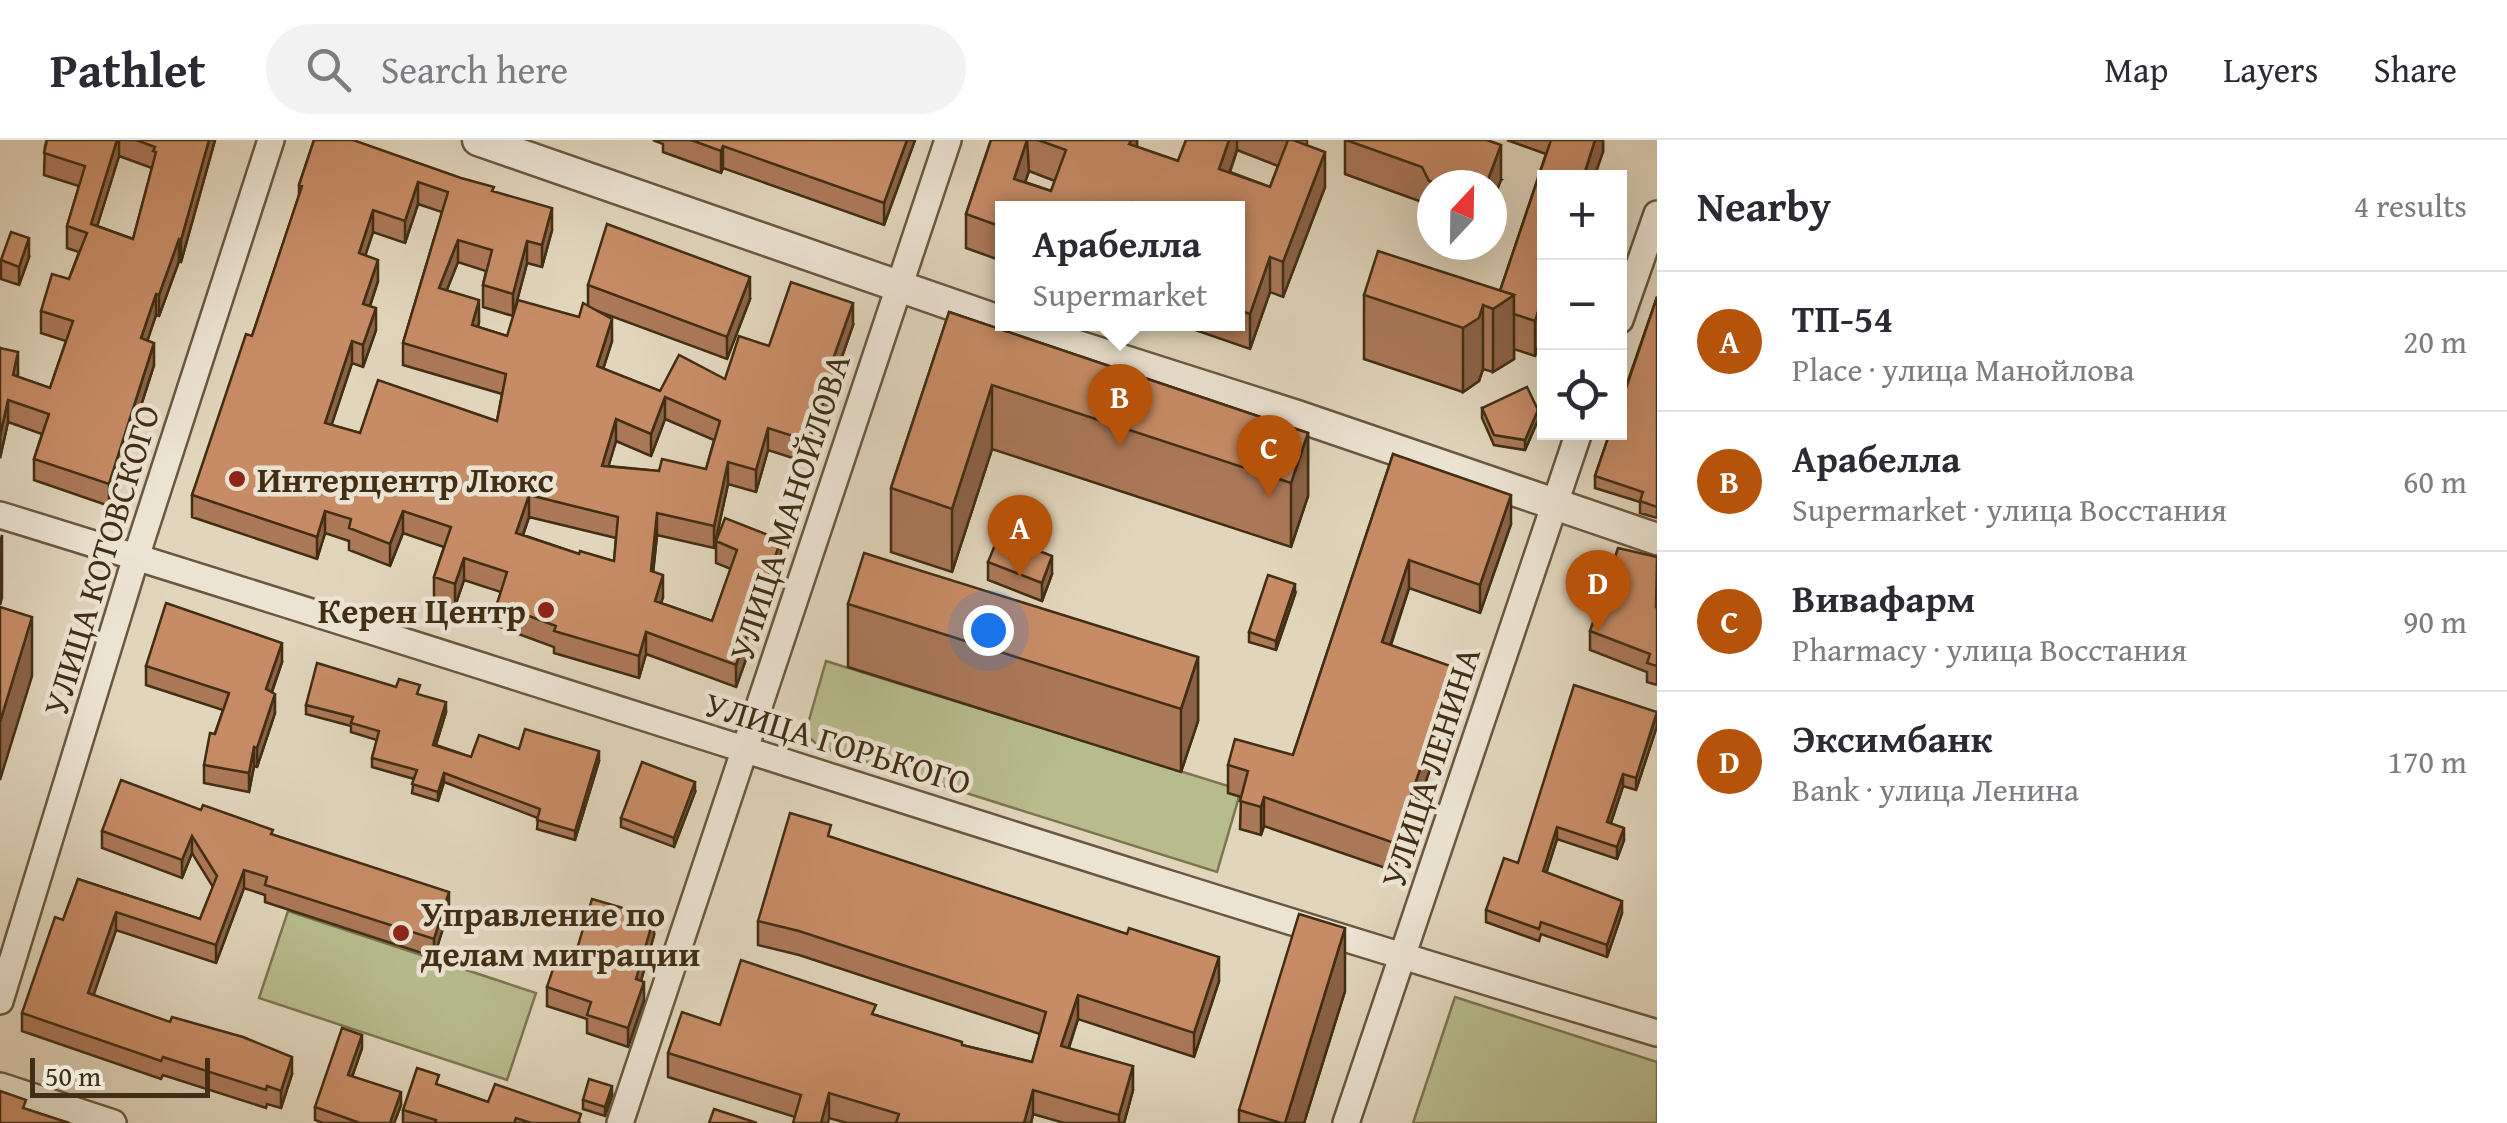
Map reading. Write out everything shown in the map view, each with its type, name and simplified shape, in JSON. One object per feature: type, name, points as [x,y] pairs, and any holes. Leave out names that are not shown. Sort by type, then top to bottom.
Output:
[{"type":"street","name":"УЛИЦА КОТОВСКОГО","points":[[0,1001],[136,557],[271,140]]},
{"type":"street","points":[[478,140],[995,319]]},
{"type":"street","name":"УЛИЦА МАНОЙЛОВА","points":[[620,1123],[948,140]]},
{"type":"street","points":[[1627,300],[1657,214]]},
{"type":"street","points":[[1030,331],[1316,422],[1657,539]]},
{"type":"street","name":"УЛИЦА ЛЕНИНА","points":[[1346,1123],[1576,440]]},
{"type":"street","name":"УЛИЦА ГОРЬКОГО","points":[[0,515],[745,751],[1657,1032]]},
{"type":"street","points":[[0,1086],[112,1123]]},
{"type":"green space","points":[[826,661],[1241,790],[1217,872],[820,747],[805,734]]},
{"type":"green space","points":[[288,911],[536,993],[507,1080],[259,998]]},
{"type":"green space","points":[[1455,997],[1657,1062],[1657,1123],[1413,1123]]},
{"type":"building","points":[[47,140],[117,140],[91,224],[133,239],[156,152],[155,147],[136,140],[209,140],[181,240],[141,338],[154,343],[109,484],[34,459],[49,414],[8,400],[0,436],[0,348],[18,352],[13,375],[50,388],[73,321],[41,311],[52,274],[69,279],[87,233],[67,226],[85,166],[44,153]]},
{"type":"building","points":[[314,140],[353,140],[494,187],[492,191],[552,208],[542,245],[527,241],[513,294],[483,285],[492,250],[458,240],[439,288],[479,300],[472,325],[507,336],[518,300],[579,317],[583,303],[612,319],[597,366],[660,391],[679,355],[725,379],[739,336],[769,346],[791,282],[853,303],[833,359],[838,361],[822,407],[814,405],[802,439],[768,428],[756,470],[728,462],[714,526],[657,513],[651,571],[663,575],[655,601],[712,621],[737,550],[716,541],[725,518],[781,540],[736,665],[646,632],[639,656],[554,631],[556,626],[497,604],[507,572],[464,558],[455,584],[434,577],[451,527],[403,511],[390,544],[349,528],[351,519],[325,511],[317,537],[192,495],[246,334],[252,336],[302,186],[299,185]],"holes":[[[418,182],[448,192],[403,343],[506,374],[497,421],[378,380],[360,433],[325,423],[352,341],[363,345],[376,308],[363,304],[378,260],[359,253],[373,210],[405,221]],[[665,397],[720,421],[706,469],[662,459],[659,471],[602,466],[616,419],[651,434]],[[529,495],[618,517],[614,561],[516,533]]]},
{"type":"building","points":[[691,140],[907,140],[884,203],[723,146],[721,151]]},
{"type":"building","points":[[991,140],[1027,140],[1014,179],[1051,191],[1066,150],[1038,140],[1131,140],[1129,144],[1178,161],[1186,140],[1229,140],[1219,169],[1270,187],[1288,140],[1325,152],[1283,262],[1270,257],[1250,314],[1245,312],[1245,201],[995,201],[995,224],[966,214]]},
{"type":"building","points":[[1346,140],[1487,140],[1501,145],[1492,170],[1422,167]]},
{"type":"building","points":[[1551,140],[1595,140],[1586,170],[1541,170]]},
{"type":"building","points":[[1537,181],[1535,321],[1514,314],[1514,295],[1500,291]]},
{"type":"building","points":[[607,224],[750,277],[727,337],[588,285]]},
{"type":"building","points":[[11,232],[29,238],[19,267],[1,260]]},
{"type":"building","points":[[1378,251],[1514,295],[1493,309],[1483,305],[1479,318],[1463,328],[1364,295]]},
{"type":"building","points":[[1657,297],[1657,507],[1640,501],[1643,492],[1595,476],[1607,440],[1627,440],[1627,385]]},
{"type":"building","points":[[949,312],[995,328],[995,331],[1005,331],[1308,433],[1291,483],[992,385],[952,509],[891,488]]},
{"type":"building","points":[[1527,387],[1537,412],[1525,440],[1494,435],[1482,408]]},
{"type":"building","points":[[1393,454],[1511,495],[1480,585],[1409,560],[1382,642],[1456,668],[1394,843],[1264,797],[1261,807],[1240,801],[1248,771],[1228,765],[1235,739],[1293,755]]},
{"type":"building","points":[[999,535],[1052,556],[1042,583],[988,562]]},
{"type":"building","points":[[1618,548],[1657,557],[1657,666],[1647,663],[1650,654],[1590,631]]},
{"type":"building","points":[[864,553],[1198,657],[1181,709],[848,604]]},
{"type":"building","points":[[1268,575],[1295,584],[1276,641],[1249,632]]},
{"type":"building","points":[[166,603],[282,643],[266,689],[275,694],[257,748],[254,747],[249,773],[204,765],[210,733],[215,734],[229,693],[146,666]]},
{"type":"building","points":[[0,607],[32,617],[0,722]]},
{"type":"building","points":[[317,663],[396,687],[399,679],[420,685],[417,694],[446,702],[433,745],[471,757],[479,735],[519,749],[525,729],[599,751],[575,831],[537,820],[540,809],[444,773],[438,792],[412,784],[417,770],[372,758],[379,731],[351,723],[353,717],[306,705]]},
{"type":"building","points":[[1574,685],[1657,712],[1636,778],[1623,774],[1607,822],[1624,828],[1617,847],[1557,827],[1543,871],[1622,901],[1607,945],[1541,922],[1539,929],[1486,910],[1504,858],[1518,863]]},
{"type":"building","points":[[642,762],[695,782],[674,838],[621,818]]},
{"type":"building","points":[[121,780],[449,892],[434,939],[265,885],[267,877],[244,870],[216,945],[116,912],[88,993],[170,1022],[172,1017],[243,1037],[292,1057],[281,1091],[267,1086],[266,1090],[163,1057],[161,1061],[22,1013],[55,917],[63,920],[78,879],[200,919],[217,876],[192,836],[182,860],[102,831]]},
{"type":"building","points":[[790,813],[831,825],[828,836],[1127,934],[1129,928],[1219,957],[1194,1033],[1078,995],[1061,1046],[1133,1066],[1119,1115],[1033,1090],[1024,1123],[896,1123],[899,1114],[829,1093],[821,1123],[793,1123],[801,1095],[668,1053],[682,1012],[720,1025],[741,960],[876,1005],[872,1014],[962,1045],[1032,1062],[1046,1012],[758,921]]},
{"type":"building","points":[[592,899],[654,917],[636,979],[644,982],[628,1028],[587,1015],[591,1002],[547,987],[558,954],[574,959]]},
{"type":"building","points":[[1299,914],[1345,928],[1285,1123],[1281,1123],[1239,1110]]},
{"type":"building","points":[[342,1028],[362,1035],[348,1075],[401,1092],[390,1123],[360,1123],[315,1107]]},
{"type":"building","points":[[417,1068],[439,1075],[436,1084],[488,1102],[495,1084],[581,1114],[578,1123],[531,1123],[516,1118],[514,1123],[435,1123],[436,1120],[403,1110]]},
{"type":"building","points":[[589,1079],[612,1086],[605,1107],[583,1100]]},
{"type":"building","points":[[0,1091],[26,1100],[23,1108],[69,1123],[0,1123]]},
{"type":"building","points":[[714,1109],[757,1123],[709,1123]]},
{"type":"place","name":"Арабелла","points":[[1120,446]]},
{"type":"place","name":"Интерцентр Люкс","points":[[237,479]]},
{"type":"place","name":"Вивафарм","points":[[1269,497]]},
{"type":"place","name":"ТП-54","points":[[1020,577]]},
{"type":"place","name":"Керен Центр","points":[[546,610]]},
{"type":"place","name":"Эксимбанк","points":[[1598,632]]},
{"type":"place","name":"Управление по делам миграции","points":[[401,933]]}]
